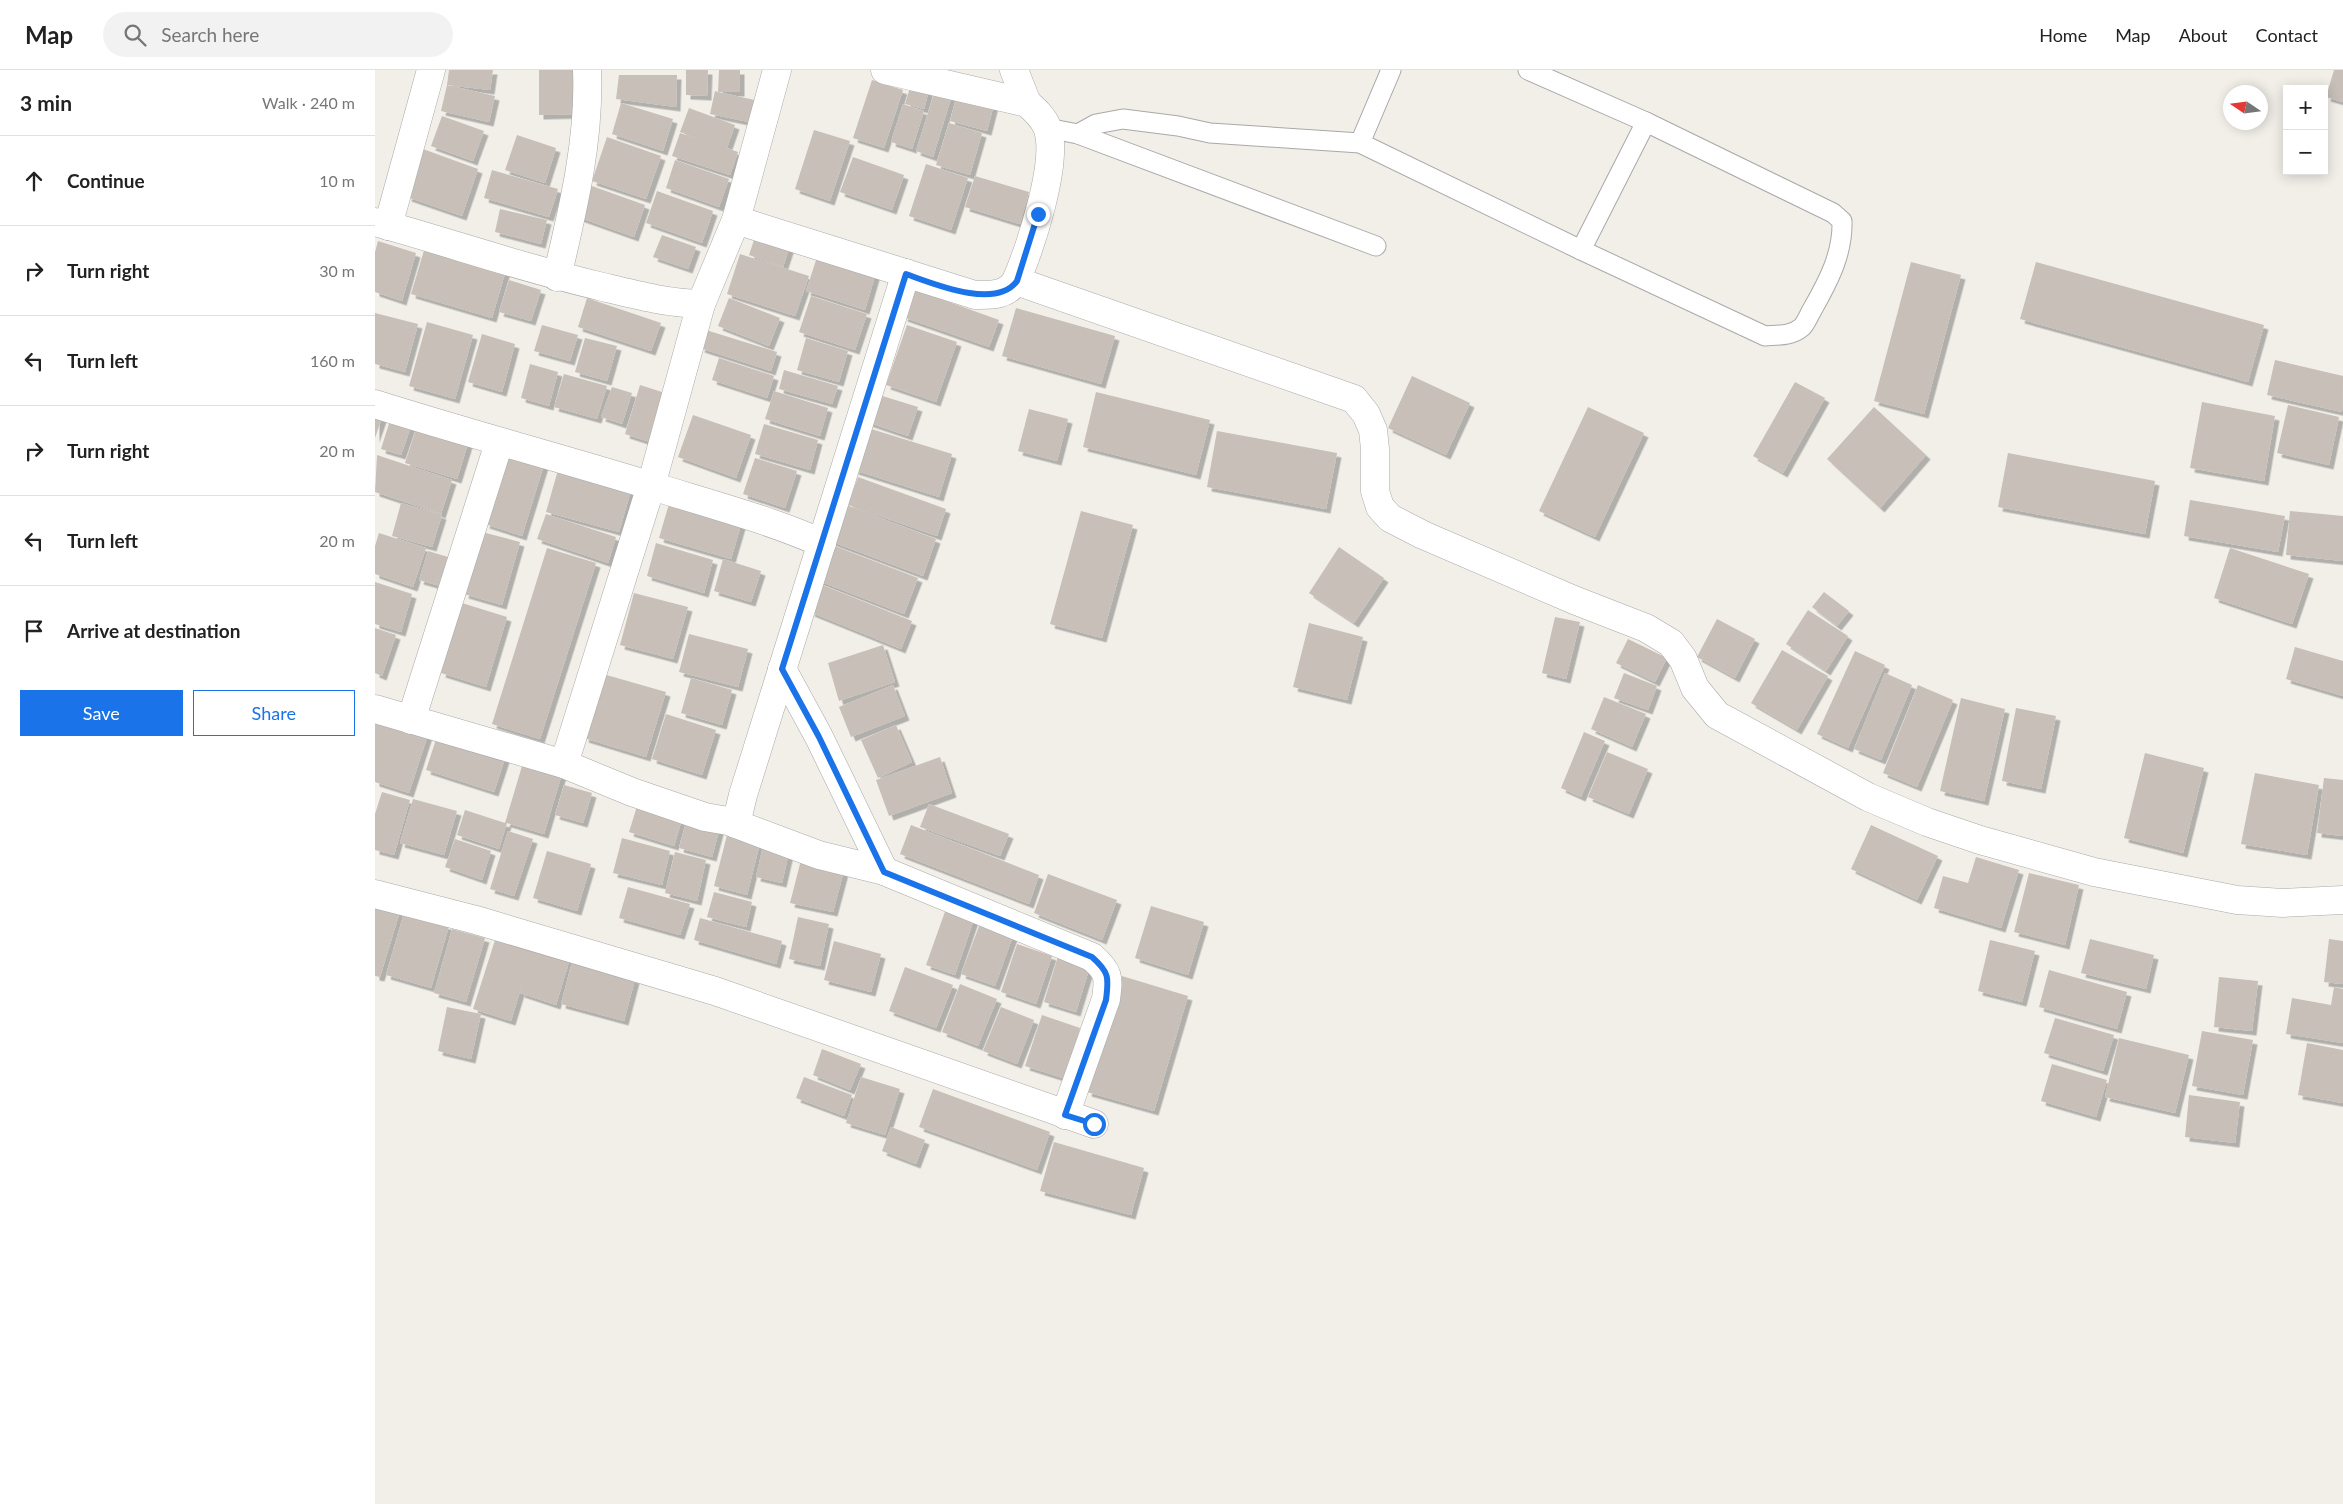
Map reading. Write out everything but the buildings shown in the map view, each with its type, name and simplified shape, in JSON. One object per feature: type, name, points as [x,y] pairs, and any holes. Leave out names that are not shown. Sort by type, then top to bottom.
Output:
[{"type":"street","points":[[431,70],[382,224],[557,276],[659,300],[701,304]]},
{"type":"street","points":[[557,276],[573,212],[581,164],[588,93],[587,70]]},
{"type":"street","points":[[564,764],[651,486],[701,304],[736,220],[777,70]]},
{"type":"street","points":[[885,70],[1027,103]]},
{"type":"street","points":[[736,220],[975,294],[1004,293],[1011,289],[1017,281],[1031,242],[1048,172],[1049,143],[1047,128],[1042,118],[1027,103],[1014,70]]},
{"type":"street","points":[[737,824],[743,795],[906,274]]},
{"type":"street","points":[[1017,281],[1353,399],[1366,414],[1373,430],[1375,491],[1380,507],[1390,518],[1410,529],[1574,600],[1646,628],[1671,643],[1683,659],[1695,688],[1717,715],[1868,796],[1927,822],[1971,837],[2095,872],[2237,900],[2283,904],[2343,900]]},
{"type":"street","points":[[375,404],[499,443],[544,452],[780,525],[822,543]]},
{"type":"street","points":[[411,720],[499,443]]},
{"type":"street","points":[[782,669],[819,737],[884,872]]},
{"type":"street","points":[[375,709],[564,764],[632,792],[705,817],[737,824],[819,855],[884,872],[1092,957],[1103,967],[1109,980],[1106,1000],[1065,1115]]},
{"type":"street","points":[[375,894],[475,920],[715,991],[1094,1124]]},
{"type":"lane","points":[[1360,143],[1391,70]]},
{"type":"lane","points":[[1078,134],[1096,124],[1123,119],[1178,126],[1210,133],[1360,143],[1581,250],[1765,336],[1785,335],[1801,327],[1821,295],[1836,262],[1842,238],[1841,221],[1833,213],[1646,122],[1528,70]]},
{"type":"lane","points":[[1581,250],[1646,122]]},
{"type":"lane","points":[[1047,128],[1078,134],[1376,246]]},
{"type":"route","points":[[1038,214],[1031,242],[1017,281],[1011,289],[1004,293],[995,295],[975,294],[906,274],[782,669],[819,737],[884,872],[1092,957],[1103,967],[1109,980],[1106,1000],[1065,1115],[1094,1124]]}]
